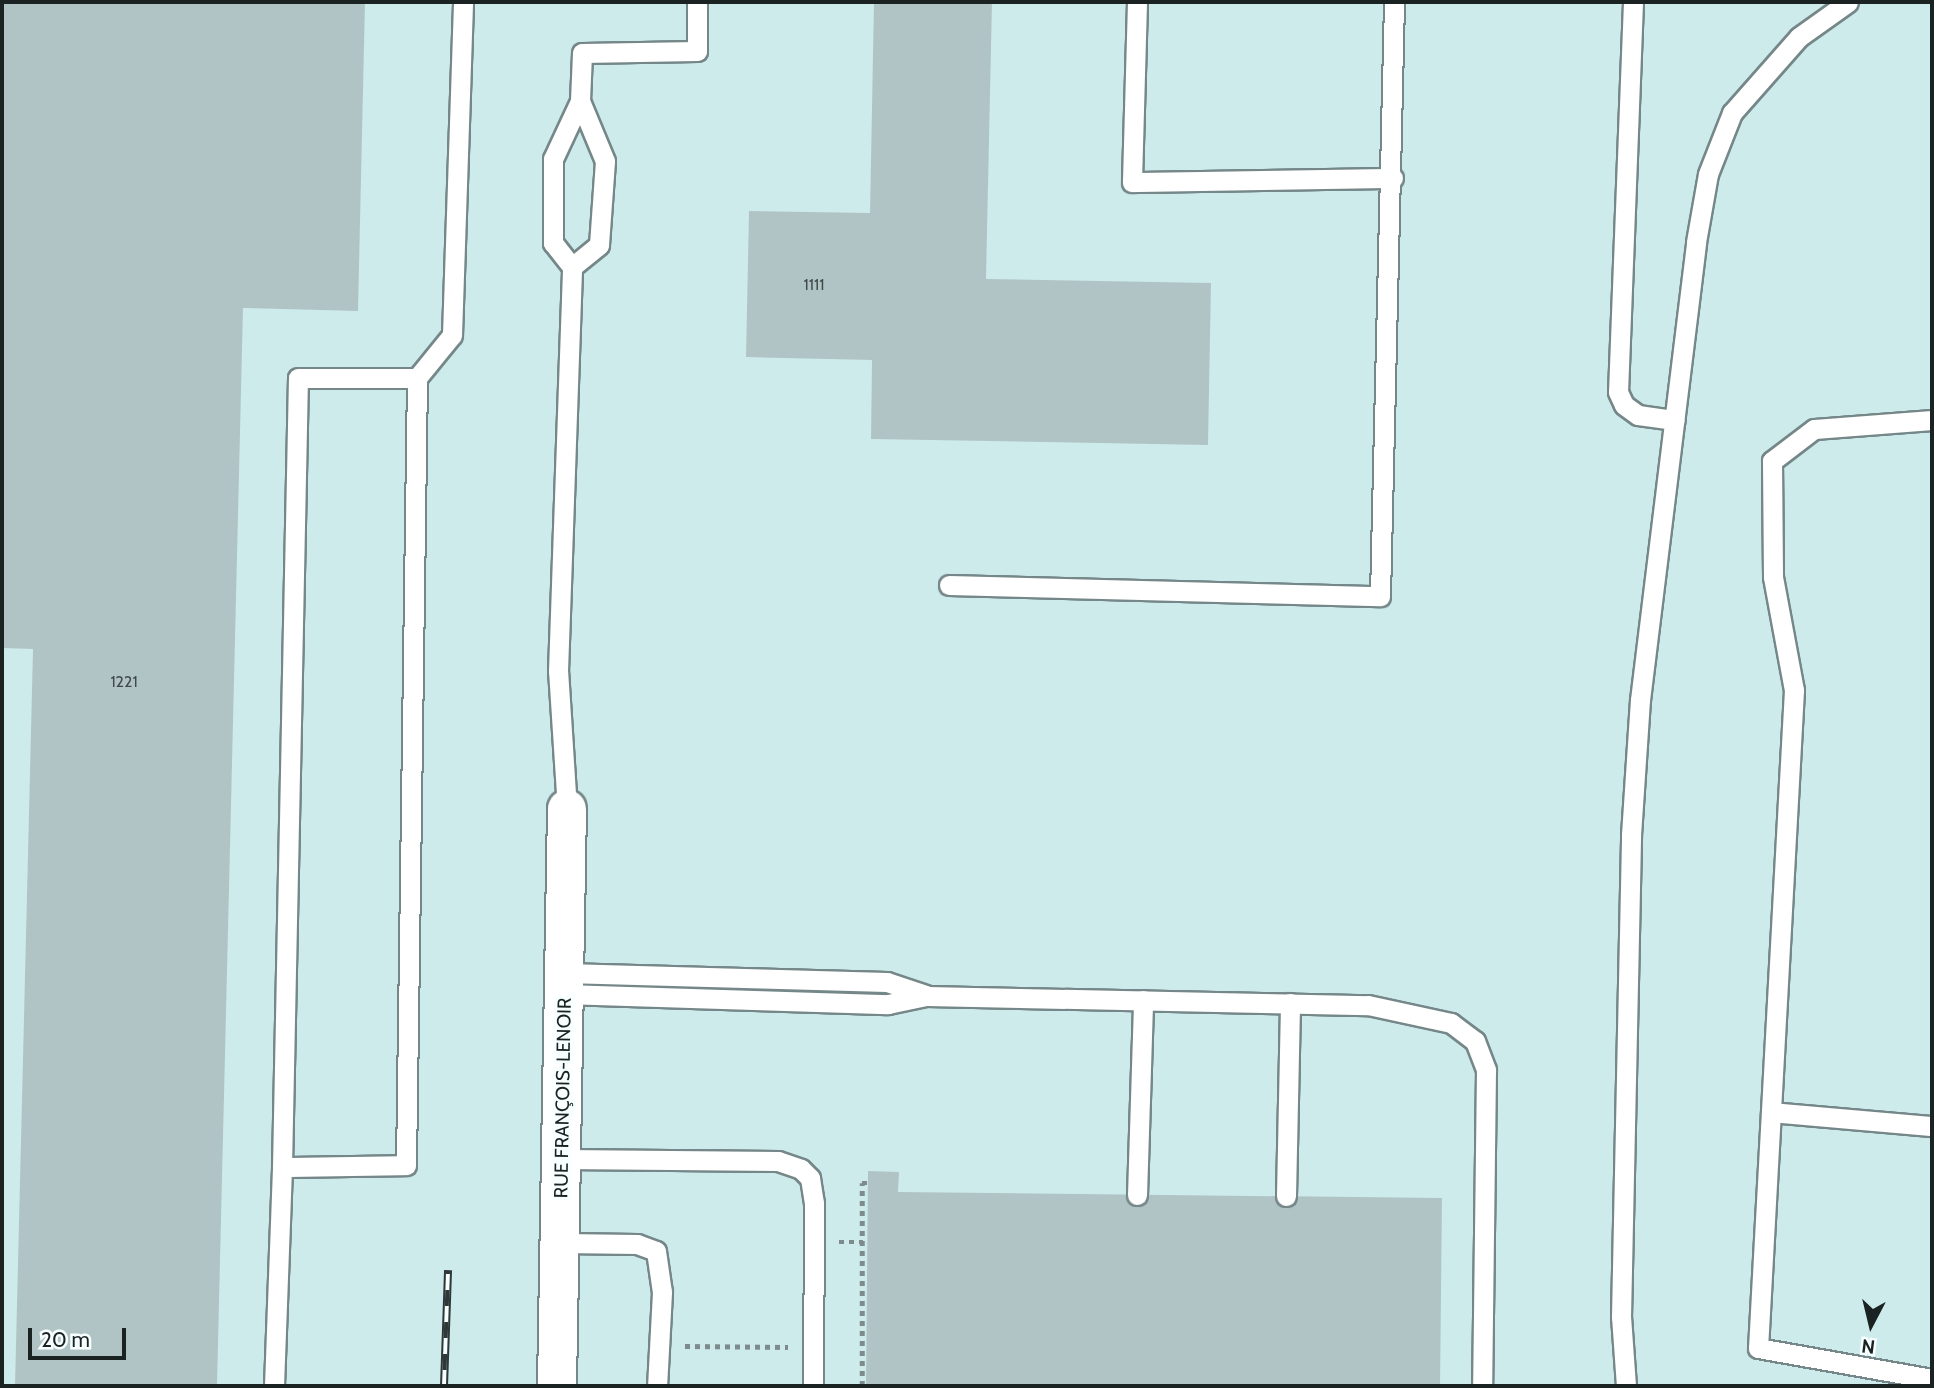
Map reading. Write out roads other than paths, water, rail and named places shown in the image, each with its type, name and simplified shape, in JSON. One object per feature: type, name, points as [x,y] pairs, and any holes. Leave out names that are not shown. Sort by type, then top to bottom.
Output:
[{"type":"street","name":"RUE FRANÇOIS-LENOIR","points":[[557,1386],[567,809]]},
{"type":"lane","points":[[282,1167],[405,1166],[417,378],[452,335],[463,2]]},
{"type":"lane","points":[[567,809],[558,671],[572,267],[552,243],[553,159],[580,101],[582,53],[697,51],[697,2]]},
{"type":"lane","points":[[1138,2],[1132,182],[1393,178]]},
{"type":"lane","points":[[949,585],[1380,596],[1393,178],[1394,2]]},
{"type":"lane","points":[[1633,2],[1618,392],[1624,405],[1638,415],[1675,420]]},
{"type":"lane","points":[[1626,1386],[1620,1317],[1631,835],[1640,700],[1696,242],[1718,144],[1732,113],[1799,37],[1848,2]]},
{"type":"lane","points":[[572,267],[598,245],[605,161],[580,101]]},
{"type":"lane","points":[[274,1386],[282,1167],[298,377],[417,378]]},
{"type":"lane","points":[[1932,420],[1814,429],[1772,461],[1773,577],[1794,690],[1758,1348],[1932,1379]]},
{"type":"lane","points":[[564,984],[887,982],[927,996],[1386,1006],[1430,1016],[1467,1032],[1483,1055],[1486,1081],[1482,1386]]},
{"type":"lane","points":[[1137,1195],[1143,1000]]},
{"type":"lane","points":[[1286,1196],[1290,1003]]},
{"type":"lane","points":[[1771,1112],[1932,1126]]},
{"type":"lane","points":[[563,1159],[778,1161],[801,1169],[810,1178],[814,1203],[813,1386]]},
{"type":"lane","points":[[561,1243],[637,1244],[656,1251],[662,1292],[657,1386]]},
{"type":"railway","points":[[444,1386],[448,1270]]}]
